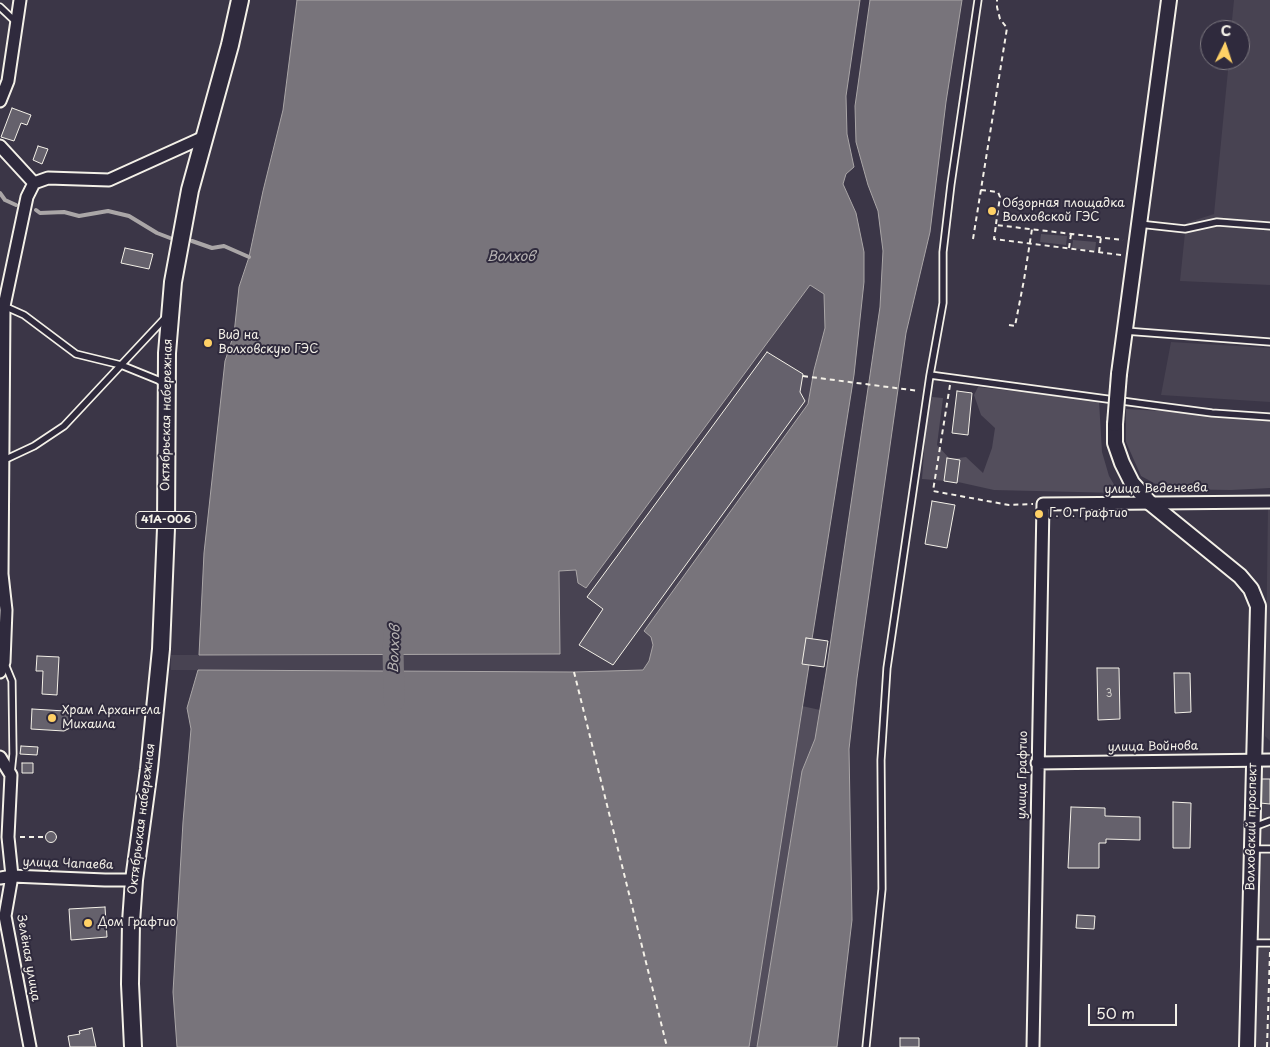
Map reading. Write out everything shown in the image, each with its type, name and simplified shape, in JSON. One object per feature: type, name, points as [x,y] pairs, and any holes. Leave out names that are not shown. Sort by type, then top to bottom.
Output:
[{"type":"main road","name":"Октябрьская набережная","points":[[133,1047],[130,984],[131,922],[134,880],[161,649],[166,528],[166,353],[173,282],[190,190],[230,45],[240,0]]},
{"type":"street","points":[[0,101],[8,81],[20,0]]},
{"type":"street","points":[[1149,502],[1132,483],[1122,463],[1115,443],[1115,424],[1119,374],[1169,0]]},
{"type":"street","points":[[2,667],[2,642],[6,610],[1,574],[1,461],[5,402],[2,305],[27,198],[34,183],[48,178],[109,180],[204,136]]},
{"type":"street","points":[[0,146],[34,183]]},
{"type":"street","name":"Волховский проспект","points":[[1149,502],[1240,576],[1251,590],[1258,606],[1247,1047]]},
{"type":"street","name":"улица Веденеева","points":[[1043,504],[1270,502]]},
{"type":"street","name":"улица Графтио","points":[[1033,1047],[1043,504]]},
{"type":"street","points":[[0,757],[11,775]]},
{"type":"street","name":"улица Войнова","points":[[1037,763],[1270,760]]},
{"type":"street","name":"Зелёная улица","points":[[11,775],[8,837],[12,876],[5,916],[30,1047]]},
{"type":"street","name":"улица Чапаева","points":[[0,878],[12,876],[134,880]]},
{"type":"lane","points":[[866,1047],[882,889],[881,760],[887,668],[930,375],[943,303],[943,252],[978,0]]},
{"type":"lane","points":[[0,7],[17,23]]},
{"type":"lane","points":[[1139,224],[1185,229],[1217,222],[1270,226]]},
{"type":"lane","points":[[2,305],[24,315],[76,354],[121,365],[158,380],[167,387]]},
{"type":"lane","points":[[1,461],[34,446],[64,426],[170,312]]},
{"type":"lane","points":[[1125,331],[1270,342]]},
{"type":"lane","points":[[930,375],[1154,406],[1270,417]]},
{"type":"lane","points":[[2,667],[12,681],[13,754],[11,775]]},
{"type":"lane","points":[[1252,828],[1270,821]]},
{"type":"lane","points":[[1252,849],[1270,849]]},
{"type":"lane","points":[[1249,943],[1270,944]]},
{"type":"path","points":[[973,239],[1006,28],[1000,19],[997,0]]},
{"type":"path","points":[[981,190],[998,192],[1000,196],[994,239],[1121,255]]},
{"type":"path","points":[[996,225],[1123,240]]},
{"type":"path","points":[[1009,325],[1015,326],[1032,229]]},
{"type":"path","points":[[1069,248],[1071,234]]},
{"type":"path","points":[[1099,252],[1101,237]]},
{"type":"path","points":[[802,376],[928,392]]},
{"type":"path","points":[[951,378],[933,491],[1009,504],[1043,504]]},
{"type":"path","points":[[574,672],[667,1047]]},
{"type":"path","points":[[8,837],[45,837]]},
{"type":"path","points":[[1267,1047],[1270,944]]},
{"type":"shaded area","points":[[1234,0],[1270,0],[1270,285],[1180,281],[1186,223],[1214,214],[1228,70],[1250,70],[1250,20],[1232,20]]},
{"type":"shaded area","points":[[1041,234],[1067,236],[1066,245],[1040,242]]},
{"type":"shaded area","points":[[1073,240],[1096,242],[1095,251],[1072,248]]},
{"type":"shaded area","points":[[810,284],[825,294],[825,328],[814,370],[808,404],[644,631],[651,637],[653,645],[649,661],[643,670],[574,672],[171,670],[171,655],[559,654],[559,571],[576,570]]},
{"type":"shaded area","points":[[1171,342],[1270,348],[1270,402],[1161,395]]},
{"type":"shaded area","points":[[978,387],[1099,401],[1102,452],[1109,476],[1119,493],[994,490],[958,482],[922,479],[926,424],[932,397],[943,398],[937,445],[950,459],[966,457],[983,473],[992,448],[995,428],[981,415],[974,395]]},
{"type":"shaded area","points":[[1126,409],[1270,417],[1270,488],[1231,490],[1165,489],[1141,476],[1126,442]]},
{"type":"shaded area","points":[[1268,505],[1270,505],[1270,741],[1265,736]]},
{"type":"shaded area","points":[[802,706],[820,710],[815,739],[802,771],[757,1047],[749,1047]]},
{"type":"shaded area","points":[[1262,767],[1270,767],[1270,1047],[1256,1047]]},
{"type":"water","name":"Волхов","points":[[297,0],[860,0],[846,96],[847,134],[854,167],[846,174],[843,184],[856,213],[864,252],[864,282],[854,375],[812,639],[806,638],[809,665],[749,1047],[177,1047],[173,992],[183,822],[191,729],[187,708],[198,670],[574,672],[643,670],[649,661],[653,645],[651,637],[644,631],[808,404],[814,370],[825,328],[824,294],[810,285],[586,588],[578,583],[576,570],[559,571],[560,654],[199,655],[204,553],[225,361],[234,334],[239,287],[249,257],[283,110]]},
{"type":"water","points":[[870,0],[962,0],[946,102],[930,232],[906,333],[857,678],[849,749],[852,920],[837,1047],[757,1047],[802,771],[815,739],[826,673],[880,307],[883,251],[878,211],[868,185],[856,142],[855,106]]},
{"type":"building","points":[[12,108],[31,115],[27,125],[21,123],[14,141],[1,137]]},
{"type":"building","points":[[38,146],[48,149],[42,164],[33,160]]},
{"type":"building","points":[[125,248],[153,254],[149,269],[121,263]]},
{"type":"building","points":[[767,352],[803,374],[800,392],[805,401],[613,665],[579,645],[603,609],[587,597]]},
{"type":"building","points":[[957,391],[972,393],[968,435],[952,433]]},
{"type":"building","points":[[947,458],[960,460],[957,483],[944,481]]},
{"type":"building","points":[[932,501],[955,505],[947,548],[925,544]]},
{"type":"building","points":[[806,638],[828,641],[824,667],[802,664]]},
{"type":"building","points":[[37,656],[59,657],[57,695],[42,694],[43,671],[36,671]]},
{"type":"building","points":[[1097,668],[1119,668],[1120,719],[1098,720]]},
{"type":"building","points":[[1174,673],[1190,673],[1191,712],[1175,713]]},
{"type":"building","name":"Храм Архангела Михаила","points":[[32,709],[65,711],[72,715],[73,722],[70,728],[64,731],[31,729]]},
{"type":"building","points":[[21,746],[38,747],[37,755],[20,754]]},
{"type":"building","points":[[22,763],[33,763],[33,773],[22,773]]},
{"type":"building","points":[[1261,779],[1270,779],[1270,804],[1260,803]]},
{"type":"building","points":[[1173,802],[1191,803],[1190,848],[1173,848]]},
{"type":"building","points":[[1071,807],[1105,808],[1105,816],[1140,817],[1140,840],[1106,839],[1106,843],[1099,843],[1099,868],[1068,868]]},
{"type":"building","points":[[51,831],[57,837],[51,843],[45,837]]},
{"type":"building","name":"Дом Графтио","points":[[105,907],[107,937],[71,940],[69,909]]},
{"type":"building","points":[[1077,915],[1095,916],[1094,929],[1076,928]]},
{"type":"building","points":[[92,1028],[96,1047],[70,1047],[68,1036],[80,1034],[79,1031]]},
{"type":"building","points":[[900,1038],[919,1038],[919,1047],[900,1047]]},
{"type":"waterway","points":[[0,193],[5,200],[16,205]]},
{"type":"waterway","points":[[36,210],[40,213],[64,212],[79,216],[108,211],[129,216],[157,233],[170,238]]},
{"type":"waterway","points":[[192,241],[212,248],[224,246],[249,257]]},
{"type":"waterway","name":"Волхов","points":[[394,701],[393,649],[395,626]]},
{"type":"place","name":"Обзорная площадка Волховской ГЭС","points":[[992,211]]},
{"type":"place","name":"Вид на Волховскую ГЭС","points":[[208,343]]},
{"type":"place","name":"Г. О. Графтио","points":[[1039,514]]},
{"type":"place","name":"Храм Архангела Михаила","points":[[52,718]]},
{"type":"place","name":"Дом Графтио","points":[[88,923]]}]
